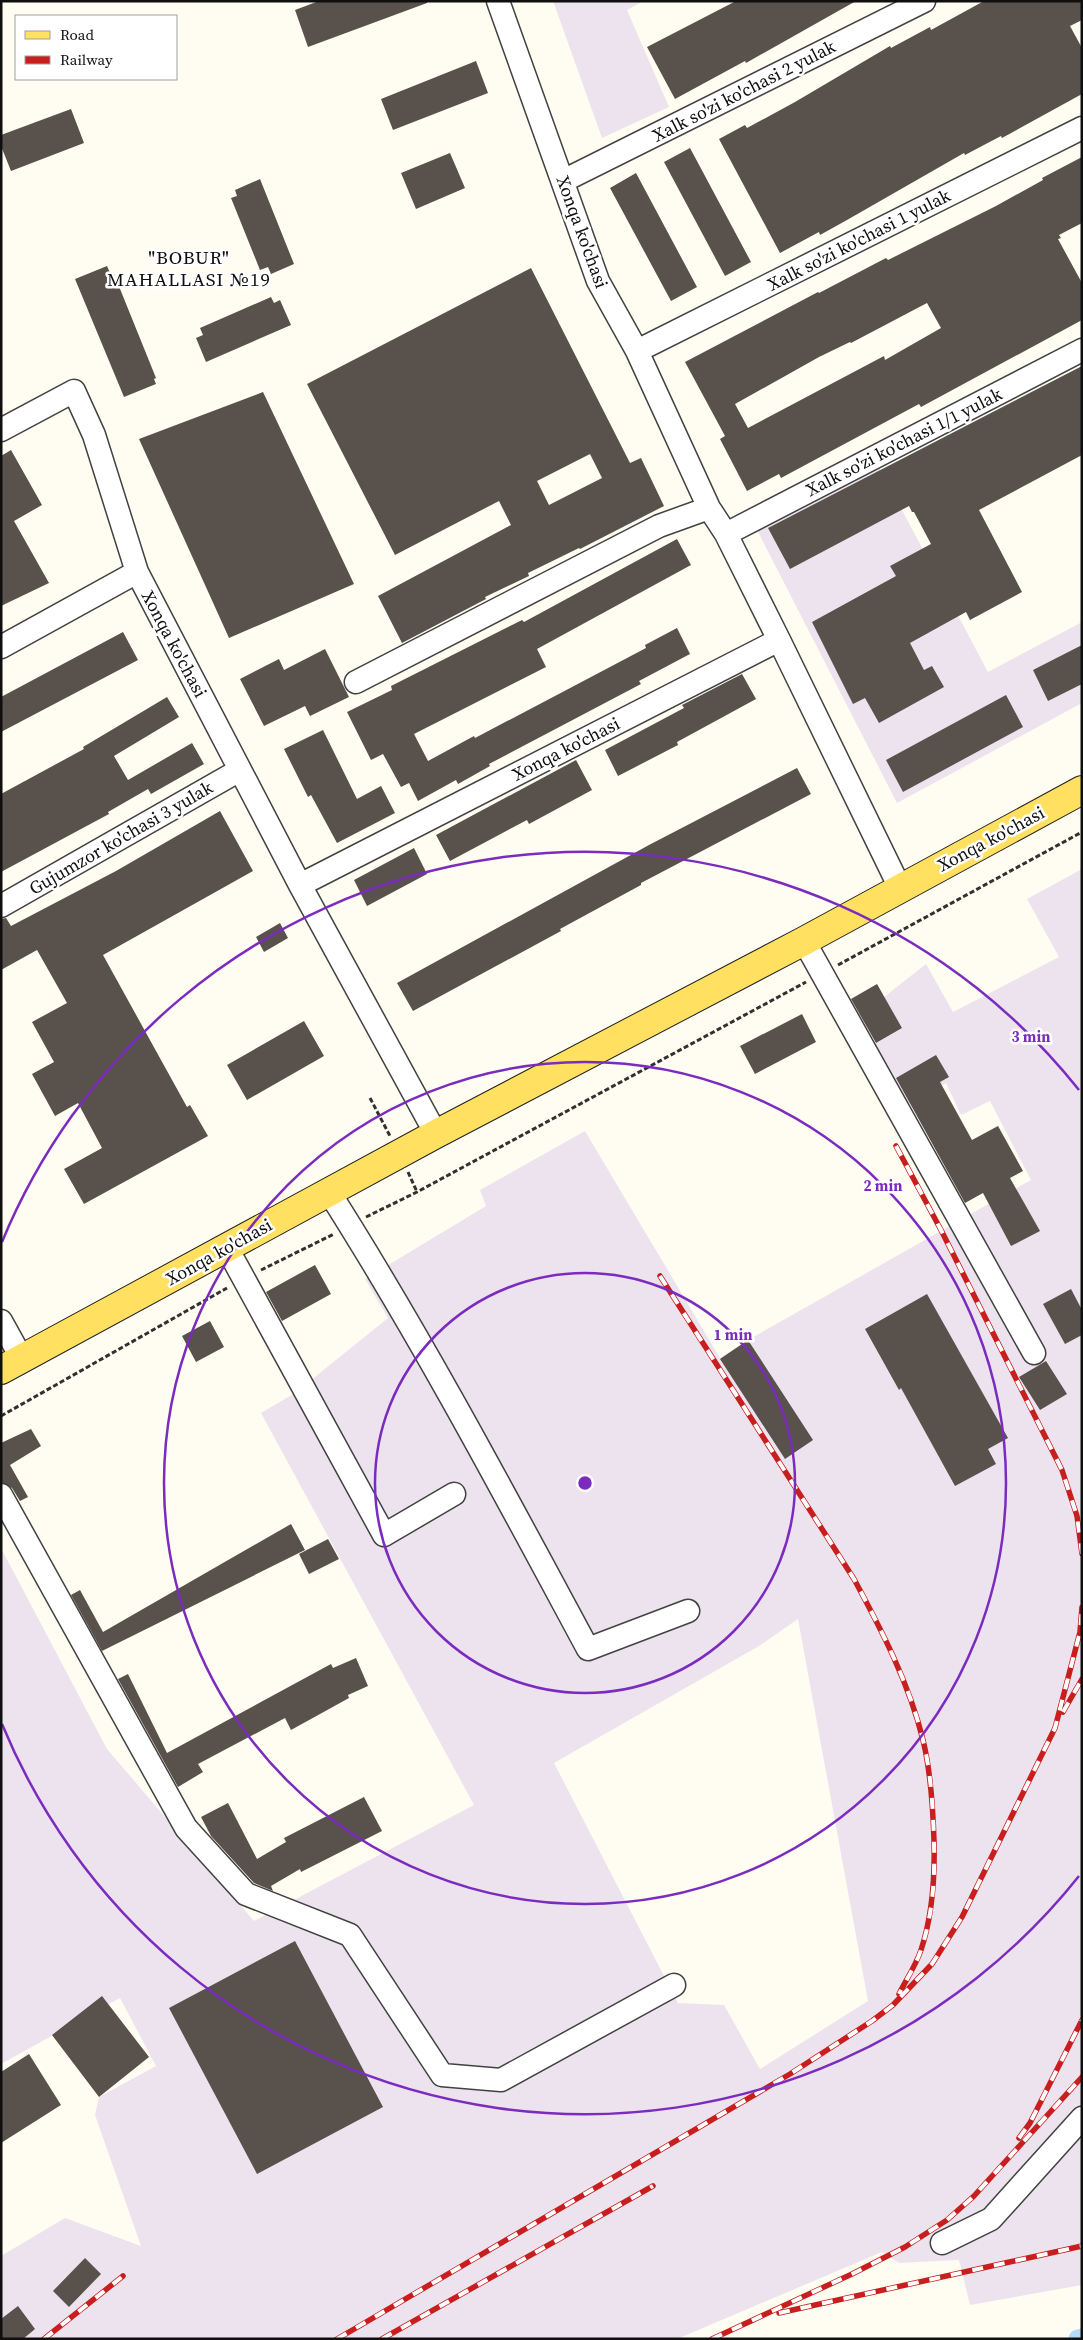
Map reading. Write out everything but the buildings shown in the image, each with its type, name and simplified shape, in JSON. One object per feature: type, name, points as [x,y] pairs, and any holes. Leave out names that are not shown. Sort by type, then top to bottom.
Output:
[{"type":"main road","name":"Xonqa ko'chasi","points":[[12,1365],[436,1134],[804,941],[1082,790]]},
{"type":"street","name":"Xonqa ko'chasi","points":[[498,1],[598,281],[637,351],[709,508],[726,534],[900,888]]},
{"type":"street","name":"Xalk so'zi ko'chasi 2 yulak","points":[[563,181],[924,1]]},
{"type":"street","name":"Xalk so'zi ko'chasi 1 yulak","points":[[637,351],[1082,128]]},
{"type":"street","name":"Xalk so'zi ko'chasi 1/1 yulak","points":[[726,534],[1082,350]]},
{"type":"street","name":"Xonqa ko'chasi","points":[[1,430],[74,392],[94,436],[137,572],[300,885],[436,1134]]},
{"type":"street","points":[[356,682],[659,526],[709,508]]},
{"type":"street","points":[[1,647],[137,572]]},
{"type":"street","name":"Xonqa ko'chasi","points":[[300,885],[779,640]]},
{"type":"street","name":"Gujumzor ko'chasi 3 yulak","points":[[1,906],[240,770]]},
{"type":"street","points":[[804,941],[1034,1353]]},
{"type":"street","points":[[329,1192],[394,1298],[511,1506],[588,1649],[688,1611]]},
{"type":"street","points":[[227,1248],[384,1535],[454,1494]]},
{"type":"street","points":[[1,1321],[12,1365]]},
{"type":"street","points":[[1,1495],[186,1828],[246,1894],[350,1935],[442,2075],[501,2080],[674,1985]]},
{"type":"street","points":[[942,2243],[991,2219],[1082,2118]]},
{"type":"path","points":[[1,1416],[243,1279],[417,1192],[1082,832]]},
{"type":"shaded area","points":[[553,1],[644,1],[627,10],[669,107],[602,138]]},
{"type":"shaded area","points":[[877,463],[988,672],[1082,622],[1082,703],[897,803],[755,526]]},
{"type":"shaded area","points":[[1082,869],[1082,2285],[970,2305],[959,2260],[899,2263],[882,2252],[677,2339],[1,2339],[1,2256],[65,2218],[141,2246],[95,2115],[99,2097],[156,2066],[120,1998],[1,2064],[1,1548],[107,1749],[254,1921],[474,1805],[261,1413],[295,1393],[388,1318],[365,1279],[486,1206],[480,1190],[585,1131],[720,1358],[748,1340],[1031,1180],[990,1101],[961,1115],[946,1083],[902,1108],[870,1047],[902,1028],[884,997],[926,964],[953,1012],[1059,957],[1027,899]],"holes":[[[798,1619],[868,2001],[760,2069],[724,2005],[678,2003],[554,1763],[759,1646]]]},
{"type":"waterway","points":[[1078,2339],[1082,2338]]},
{"type":"railway","points":[[896,1146],[941,1230],[1062,1470],[1077,1516],[1082,1554]]},
{"type":"railway","points":[[660,1276],[854,1579],[894,1658],[917,1719],[926,1752],[931,1790],[934,1869],[931,1909],[925,1936],[914,1967],[899,1994]]},
{"type":"railway","points":[[337,2339],[790,2074],[872,2021],[893,2005],[932,1964],[962,1917],[1055,1728],[1080,1632],[1082,1607]]},
{"type":"railway","points":[[1063,1712],[1082,1679]]},
{"type":"railway","points":[[1019,2138],[1030,2123],[1082,2020]]},
{"type":"railway","points":[[712,2339],[852,2274],[905,2247],[947,2220],[974,2196],[1082,2077]]},
{"type":"railway","points":[[382,2339],[653,2186]]},
{"type":"railway","points":[[779,2313],[1082,2246]]},
{"type":"railway","points":[[44,2339],[123,2276]]},
{"type":"district","name":"\"BOBUR\" MAHALLASI №19","points":[[189,268]]}]
